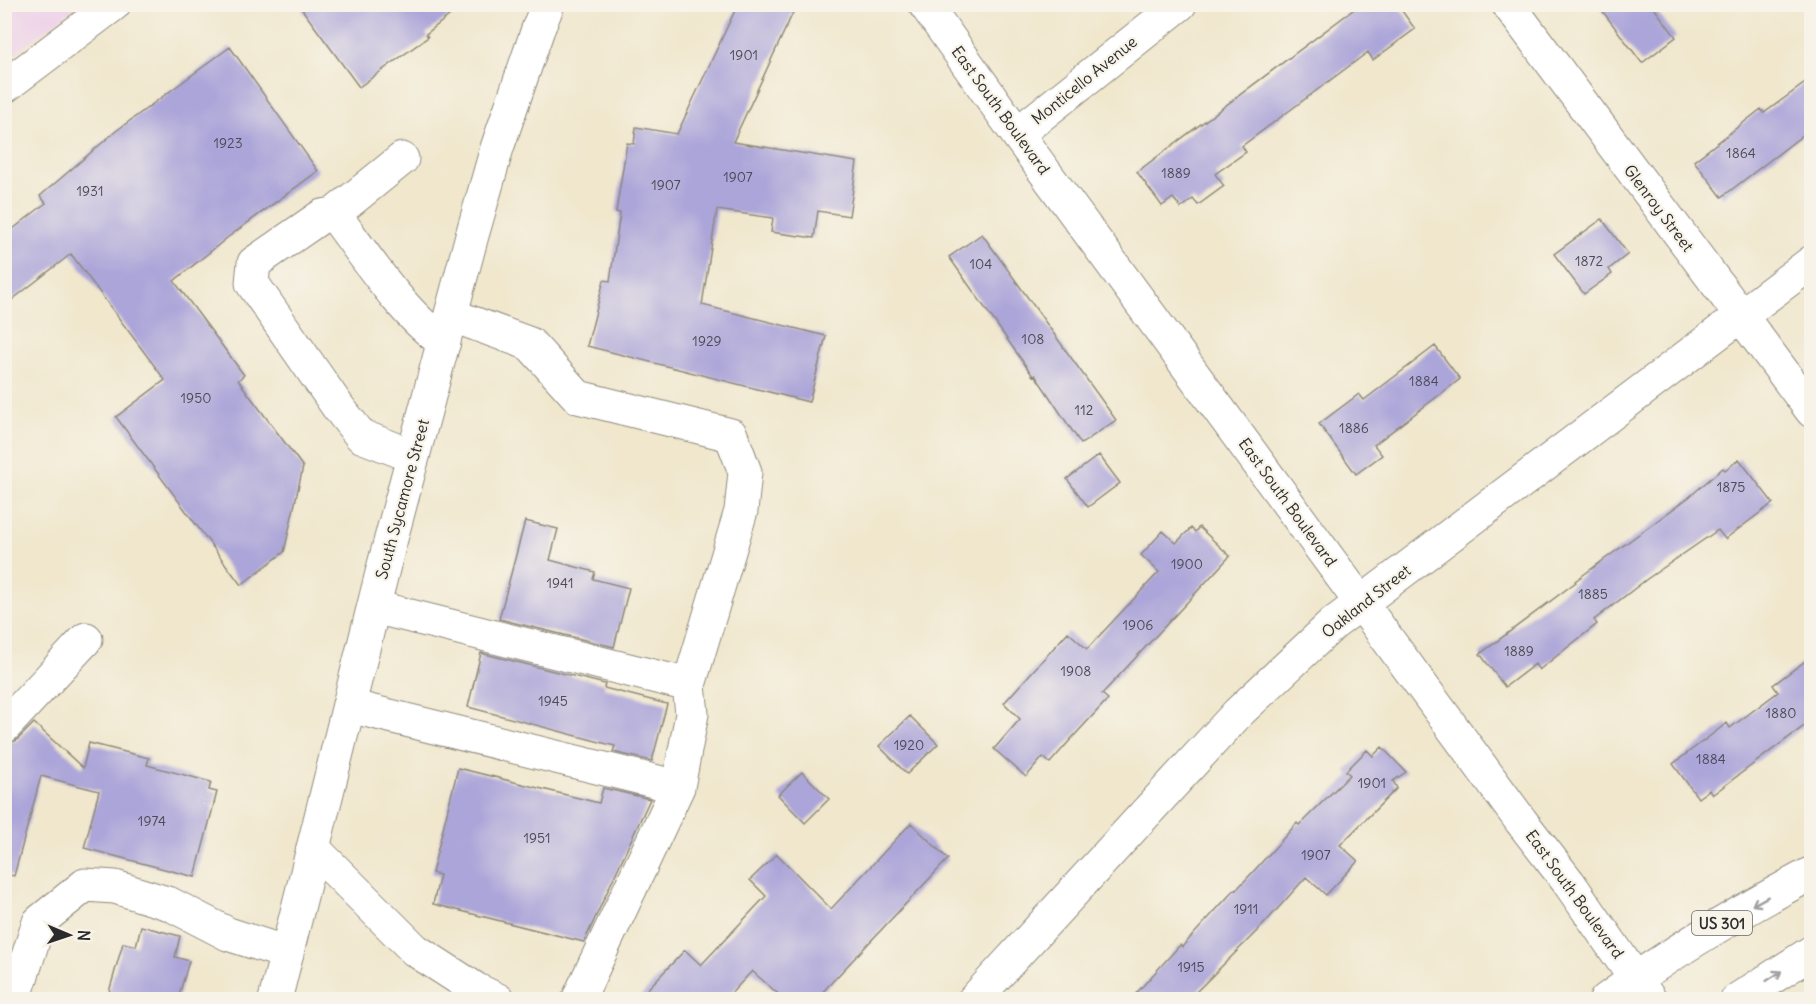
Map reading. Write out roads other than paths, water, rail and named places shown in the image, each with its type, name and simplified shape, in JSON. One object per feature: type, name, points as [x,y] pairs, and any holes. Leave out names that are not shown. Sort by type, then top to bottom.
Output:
[{"type":"street","points":[[4,87],[114,4]]},
{"type":"street","name":"South Sycamore Street","points":[[275,999],[447,328],[497,148],[548,4]]},
{"type":"street","name":"East South Boulevard","points":[[925,4],[1017,134],[1521,821],[1569,883],[1643,989]]},
{"type":"street","name":"Monticello Avenue","points":[[1017,134],[1180,4]]},
{"type":"street","name":"Glenroy Street","points":[[1508,4],[1812,411]]},
{"type":"street","points":[[402,159],[334,214],[322,216],[254,262],[252,283],[338,407],[361,436],[413,456]]},
{"type":"street","points":[[334,214],[407,310],[430,333],[447,328],[530,344],[578,397],[730,435],[745,472],[741,511],[689,685],[692,714],[678,787],[578,999]]},
{"type":"street","name":"Oakland Street","points":[[974,999],[1238,713],[1333,624],[1812,262]]},
{"type":"street","points":[[374,607],[689,685]]},
{"type":"street","points":[[4,727],[86,639]]},
{"type":"street","points":[[349,706],[678,787]]},
{"type":"street","points":[[314,848],[415,950],[477,990],[498,999]]},
{"type":"street","name":"US 301","points":[[1606,999],[1643,989],[1748,907],[1812,873]]},
{"type":"street","points":[[14,999],[39,922],[85,885],[115,887],[170,904],[228,934],[287,952]]},
{"type":"street","points":[[1737,999],[1812,952]]}]
